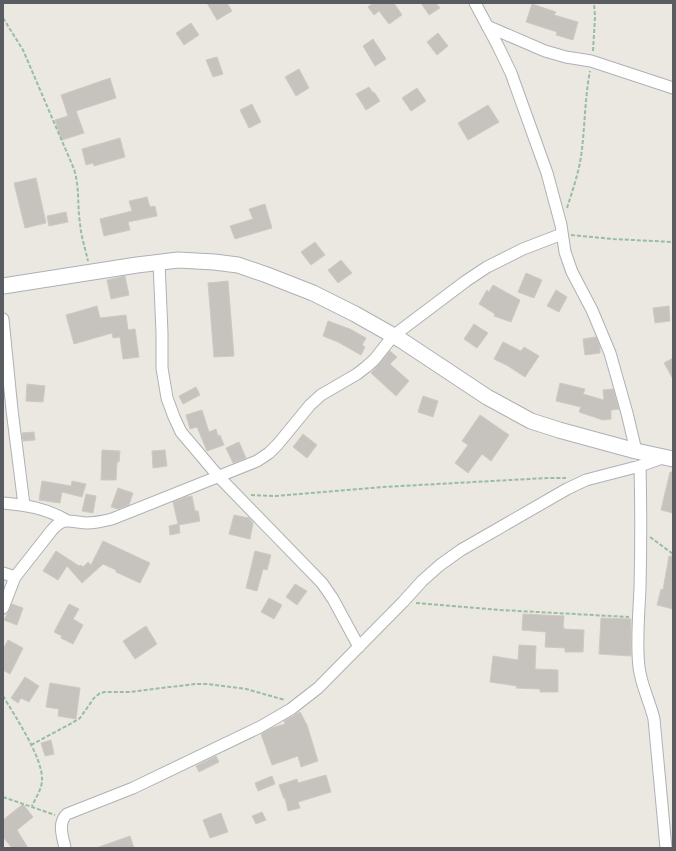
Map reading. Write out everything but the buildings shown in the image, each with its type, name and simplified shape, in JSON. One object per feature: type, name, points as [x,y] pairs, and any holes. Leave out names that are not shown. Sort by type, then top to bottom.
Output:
[{"type":"street","points":[[475,3],[511,73],[547,174],[562,230],[565,252],[572,272],[592,310],[610,353],[636,451]]},
{"type":"street","points":[[487,26],[545,51],[566,57],[592,61],[673,88]]},
{"type":"street","points":[[3,503],[24,505],[47,510],[66,520],[87,523],[112,519],[257,461],[278,444],[310,405],[321,395],[366,367],[374,360],[393,336],[487,267],[562,230]]},
{"type":"street","points":[[3,286],[178,260],[238,265],[267,274],[313,293],[355,314],[393,336],[487,397],[531,421],[636,451],[669,458]]},
{"type":"street","points":[[159,262],[162,368],[167,398],[181,432],[219,477],[322,583],[333,599],[359,647]]},
{"type":"street","points":[[3,319],[12,410],[24,505]]},
{"type":"street","points":[[65,848],[61,827],[63,818],[67,814],[134,788],[253,730],[291,709],[318,688],[427,577],[440,565],[461,550],[567,489],[586,480],[669,458]]},
{"type":"street","points":[[640,466],[641,531],[639,667],[654,720],[666,848]]},
{"type":"street","points":[[3,608],[15,577],[56,525],[66,520]]},
{"type":"street","points":[[3,573],[15,577]]},
{"type":"path","points":[[594,3],[595,23],[592,61],[587,89],[580,165],[562,230],[613,239],[673,242]]},
{"type":"path","points":[[3,18],[23,50],[74,170],[79,192],[80,224],[91,273]]},
{"type":"path","points":[[236,494],[275,496],[383,487],[547,478],[586,480]]},
{"type":"path","points":[[641,531],[673,554]]},
{"type":"path","points":[[403,602],[501,610],[639,617]]},
{"type":"path","points":[[31,745],[80,718],[94,698],[100,693],[105,692],[129,692],[195,684],[207,684],[246,689],[298,704]]},
{"type":"path","points":[[3,696],[34,750],[42,772],[42,782],[32,806]]},
{"type":"path","points":[[3,797],[63,818]]}]
